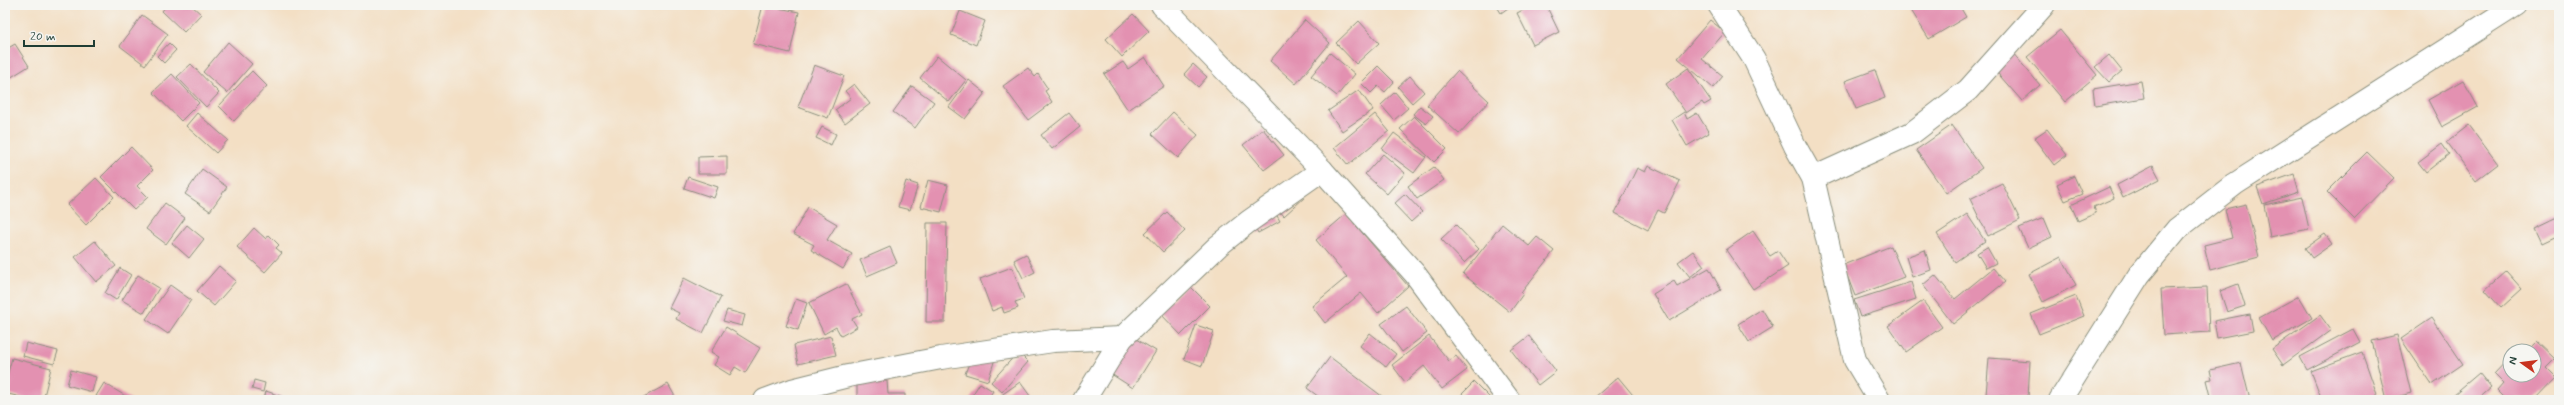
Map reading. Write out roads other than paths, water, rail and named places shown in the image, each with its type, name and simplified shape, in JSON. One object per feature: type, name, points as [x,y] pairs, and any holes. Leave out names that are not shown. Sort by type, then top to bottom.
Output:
[{"type":"street","points":[[1813,178],[1912,133],[1968,90],[2044,5]]},
{"type":"street","points":[[2060,400],[2139,275],[2177,229],[2235,184],[2516,5]]},
{"type":"street","points":[[1165,6],[1322,170],[1415,274],[1509,400]]},
{"type":"street","points":[[1720,6],[1754,59],[1795,146],[1813,178],[1855,360],[1879,400]]},
{"type":"street","points":[[1084,400],[1122,338],[1218,246],[1248,222],[1322,170]]},
{"type":"street","points":[[765,400],[792,390],[941,358],[1053,341],[1122,338]]}]
